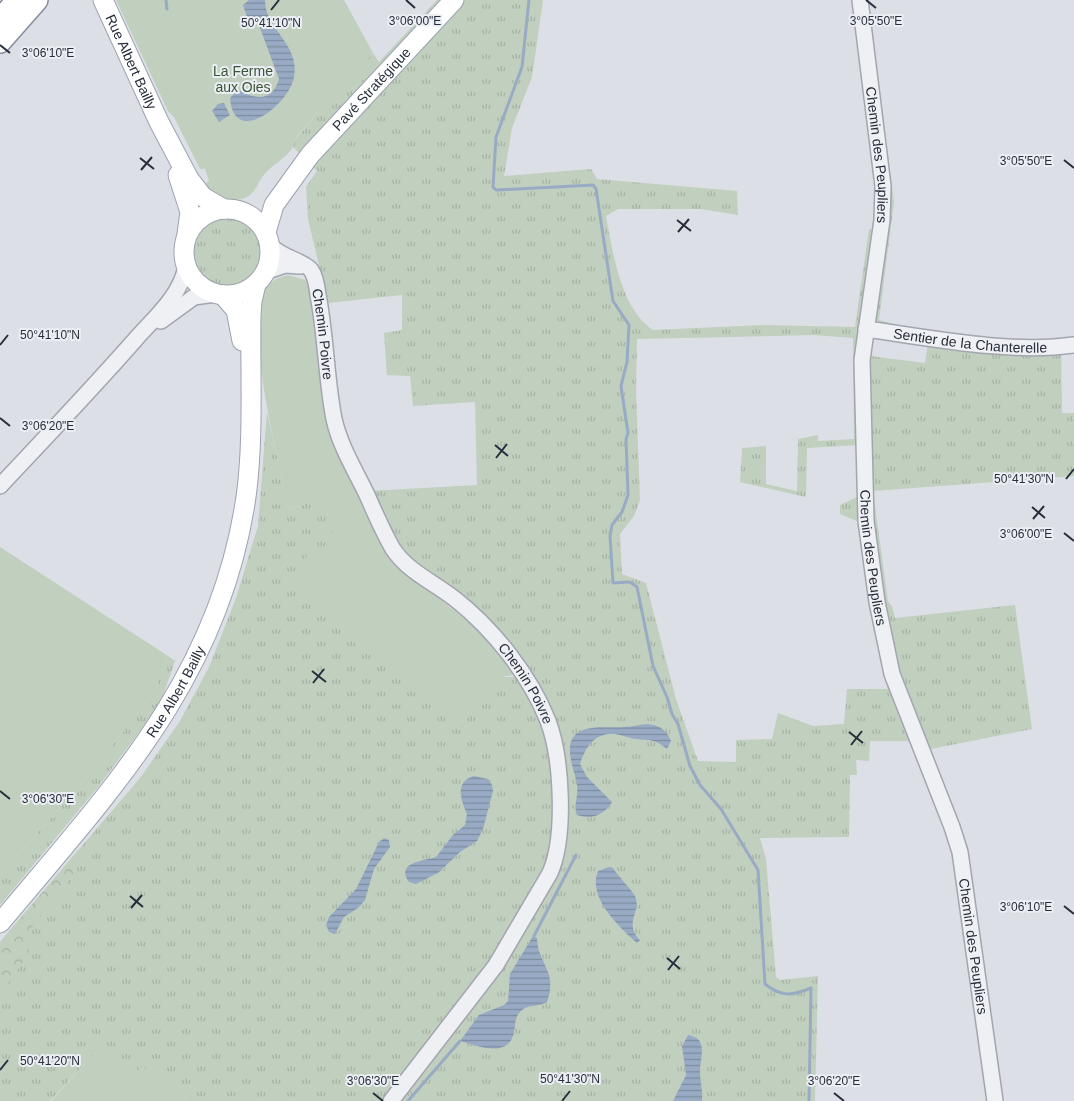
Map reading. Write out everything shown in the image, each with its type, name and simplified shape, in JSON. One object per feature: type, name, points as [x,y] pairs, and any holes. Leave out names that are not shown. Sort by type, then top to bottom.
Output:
[{"type":"highway","points":[[0,20],[18,0]]},
{"type":"highway","points":[[0,42],[37,0]]},
{"type":"main road","name":"Rue Albert Bailly","points":[[103,0],[159,122],[195,189],[207,200],[232,210]]},
{"type":"main road","name":"Pavé Stratégique","points":[[232,210],[261,201],[310,155],[454,0]]},
{"type":"main road","name":"Rue Albert Bailly","points":[[159,122],[189,206],[190,220],[187,234]]},
{"type":"main road","name":"Pavé Stratégique","points":[[268,239],[274,205],[310,155]]},
{"type":"main road","points":[[232,210],[256,219],[268,239],[270,259],[261,278],[244,292],[219,294],[195,281],[186,266],[183,250],[187,234],[202,216],[232,210]]},
{"type":"main road","name":"Rue Albert Bailly","points":[[0,923],[124,771],[170,707],[198,655],[219,604],[238,537],[248,474],[252,300],[261,278]]},
{"type":"main road","name":"Rue Albert Bailly","points":[[219,294],[234,307],[240,326],[249,414]]},
{"type":"street","name":"Chemin des Peupliers","points":[[860,0],[882,186],[882,220],[862,360],[866,521],[877,602],[892,674],[960,852],[995,1101]]},
{"type":"street","name":"Chemin Poivre","points":[[268,239],[283,256],[306,265],[314,277],[324,324],[336,426],[342,444],[389,542],[402,560],[463,606],[509,655],[544,712],[553,736],[560,836],[556,858],[550,873],[496,964],[391,1101]]},
{"type":"street","name":"Chemin Poivre","points":[[261,278],[293,265],[308,269],[314,277]]},
{"type":"street","points":[[0,486],[113,365],[175,293],[183,278],[186,266]]},
{"type":"street","points":[[113,365],[174,310],[200,295],[219,294]]},
{"type":"street","name":"Sentier de la Chanterelle","points":[[866,329],[970,343],[1032,347],[1074,345]]},
{"type":"green space","name":"La Ferme aux Oies","points":[[116,0],[344,0],[373,53],[314,115],[309,124],[297,136],[294,146],[266,172],[252,193],[242,199],[224,198],[209,189],[206,184],[209,180],[205,169],[200,169],[174,117],[168,111]]},
{"type":"green space","points":[[437,0],[543,0],[532,77],[512,128],[504,176],[591,169],[597,179],[737,191],[738,215],[701,209],[618,209],[606,216],[615,262],[625,294],[642,320],[653,330],[762,325],[855,327],[869,229],[878,230],[876,193],[853,0],[868,0],[894,202],[879,320],[934,335],[1011,340],[1061,339],[1062,413],[1074,413],[1074,476],[873,491],[888,601],[892,606],[895,618],[1015,605],[1032,729],[916,752],[908,741],[870,741],[869,761],[856,760],[857,775],[850,775],[849,837],[760,838],[766,859],[776,977],[780,980],[818,976],[815,1101],[191,1101],[142,1067],[135,1074],[97,1051],[50,1101],[0,1101],[0,942],[140,778],[180,721],[209,667],[236,598],[258,526],[267,412],[289,510],[322,497],[334,535],[327,547],[463,722],[501,677],[530,677],[405,557],[370,491],[477,485],[475,402],[413,406],[410,376],[387,375],[384,333],[402,330],[402,295],[328,303],[308,219],[306,187],[317,171],[293,147],[294,142],[314,115],[373,53],[379,62]],"holes":[[[875,334],[928,342],[925,363],[870,356]],[[814,335],[853,338],[854,439],[818,441],[818,435],[798,439],[797,491],[766,484],[766,446],[742,448],[740,482],[806,497],[807,448],[859,445],[857,497],[840,505],[840,514],[859,522],[870,603],[888,689],[847,689],[844,724],[813,726],[778,713],[772,739],[736,740],[736,762],[698,761],[676,699],[646,583],[622,574],[620,534],[634,516],[640,500],[636,392],[637,339]]]},
{"type":"green space","points":[[227,217],[240,220],[252,227],[259,239],[262,252],[259,265],[252,277],[240,284],[227,287],[214,284],[202,277],[195,265],[192,252],[195,239],[202,227],[214,220]]},
{"type":"green space","points":[[288,275],[305,280],[310,288],[348,473],[428,589],[489,639],[516,675],[501,677],[464,722],[299,588],[307,553],[326,547],[334,535],[322,497],[289,510],[266,398],[258,334],[258,309],[265,288],[274,280]]},
{"type":"green space","points":[[0,547],[168,656],[153,694],[83,782],[0,875]]},
{"type":"green space","points":[[168,656],[175,661],[160,704],[98,787],[0,905],[0,875],[83,782],[153,694]]},
{"type":"green space","points":[[79,849],[72,877],[29,931],[29,953],[0,995],[0,942]]},
{"type":"green space","points":[[97,1051],[135,1073],[142,1066],[191,1101],[51,1101]]},
{"type":"water","points":[[249,0],[265,0],[266,11],[270,20],[292,55],[294,65],[294,77],[290,88],[282,99],[262,117],[251,121],[241,120],[234,113],[230,98],[238,90],[262,97],[272,92],[279,79],[257,20],[254,17],[247,17],[243,5]]},
{"type":"water","points":[[224,103],[230,115],[219,122],[212,111],[218,104]]},
{"type":"water","points":[[648,724],[665,731],[671,741],[667,749],[652,741],[612,734],[605,734],[589,745],[580,764],[587,777],[612,802],[605,810],[593,817],[577,815],[577,785],[570,752],[572,739],[577,733],[592,728],[628,727]]},
{"type":"water","points":[[474,776],[488,779],[493,791],[483,829],[477,841],[460,852],[438,873],[416,884],[409,882],[406,875],[408,866],[418,861],[436,857],[453,835],[465,825],[467,814],[461,798],[461,787],[467,779]]},
{"type":"water","points":[[384,838],[389,840],[390,847],[374,869],[365,900],[358,908],[344,917],[335,934],[329,932],[326,925],[329,917],[356,889],[379,842]]},
{"type":"water","points":[[609,867],[613,868],[635,896],[637,902],[633,928],[640,940],[637,943],[607,911],[597,891],[598,871]]},
{"type":"water","points":[[533,936],[537,938],[538,947],[549,975],[550,991],[547,1002],[528,1007],[519,1013],[511,1040],[506,1046],[492,1048],[475,1046],[460,1041],[479,1015],[504,1005],[508,1001],[510,974]]},
{"type":"water","points":[[688,1035],[695,1037],[701,1044],[702,1101],[673,1101],[686,1075],[682,1046]]},
{"type":"waterway","points":[[166,0],[167,9]]},
{"type":"waterway","points":[[529,0],[522,67],[496,137],[493,187],[496,190],[593,185],[596,189],[613,301],[629,325],[627,362],[621,386],[628,433],[626,439],[628,495],[622,512],[612,525],[610,536],[613,583],[630,582],[637,587],[653,666],[667,697],[672,714],[678,724],[690,766],[700,785],[721,809],[758,870],[765,984],[776,991],[787,994],[798,993],[811,988],[809,1101]]},
{"type":"waterway","points":[[534,936],[576,855]]},
{"type":"waterway","points":[[408,1101],[460,1041]]}]
